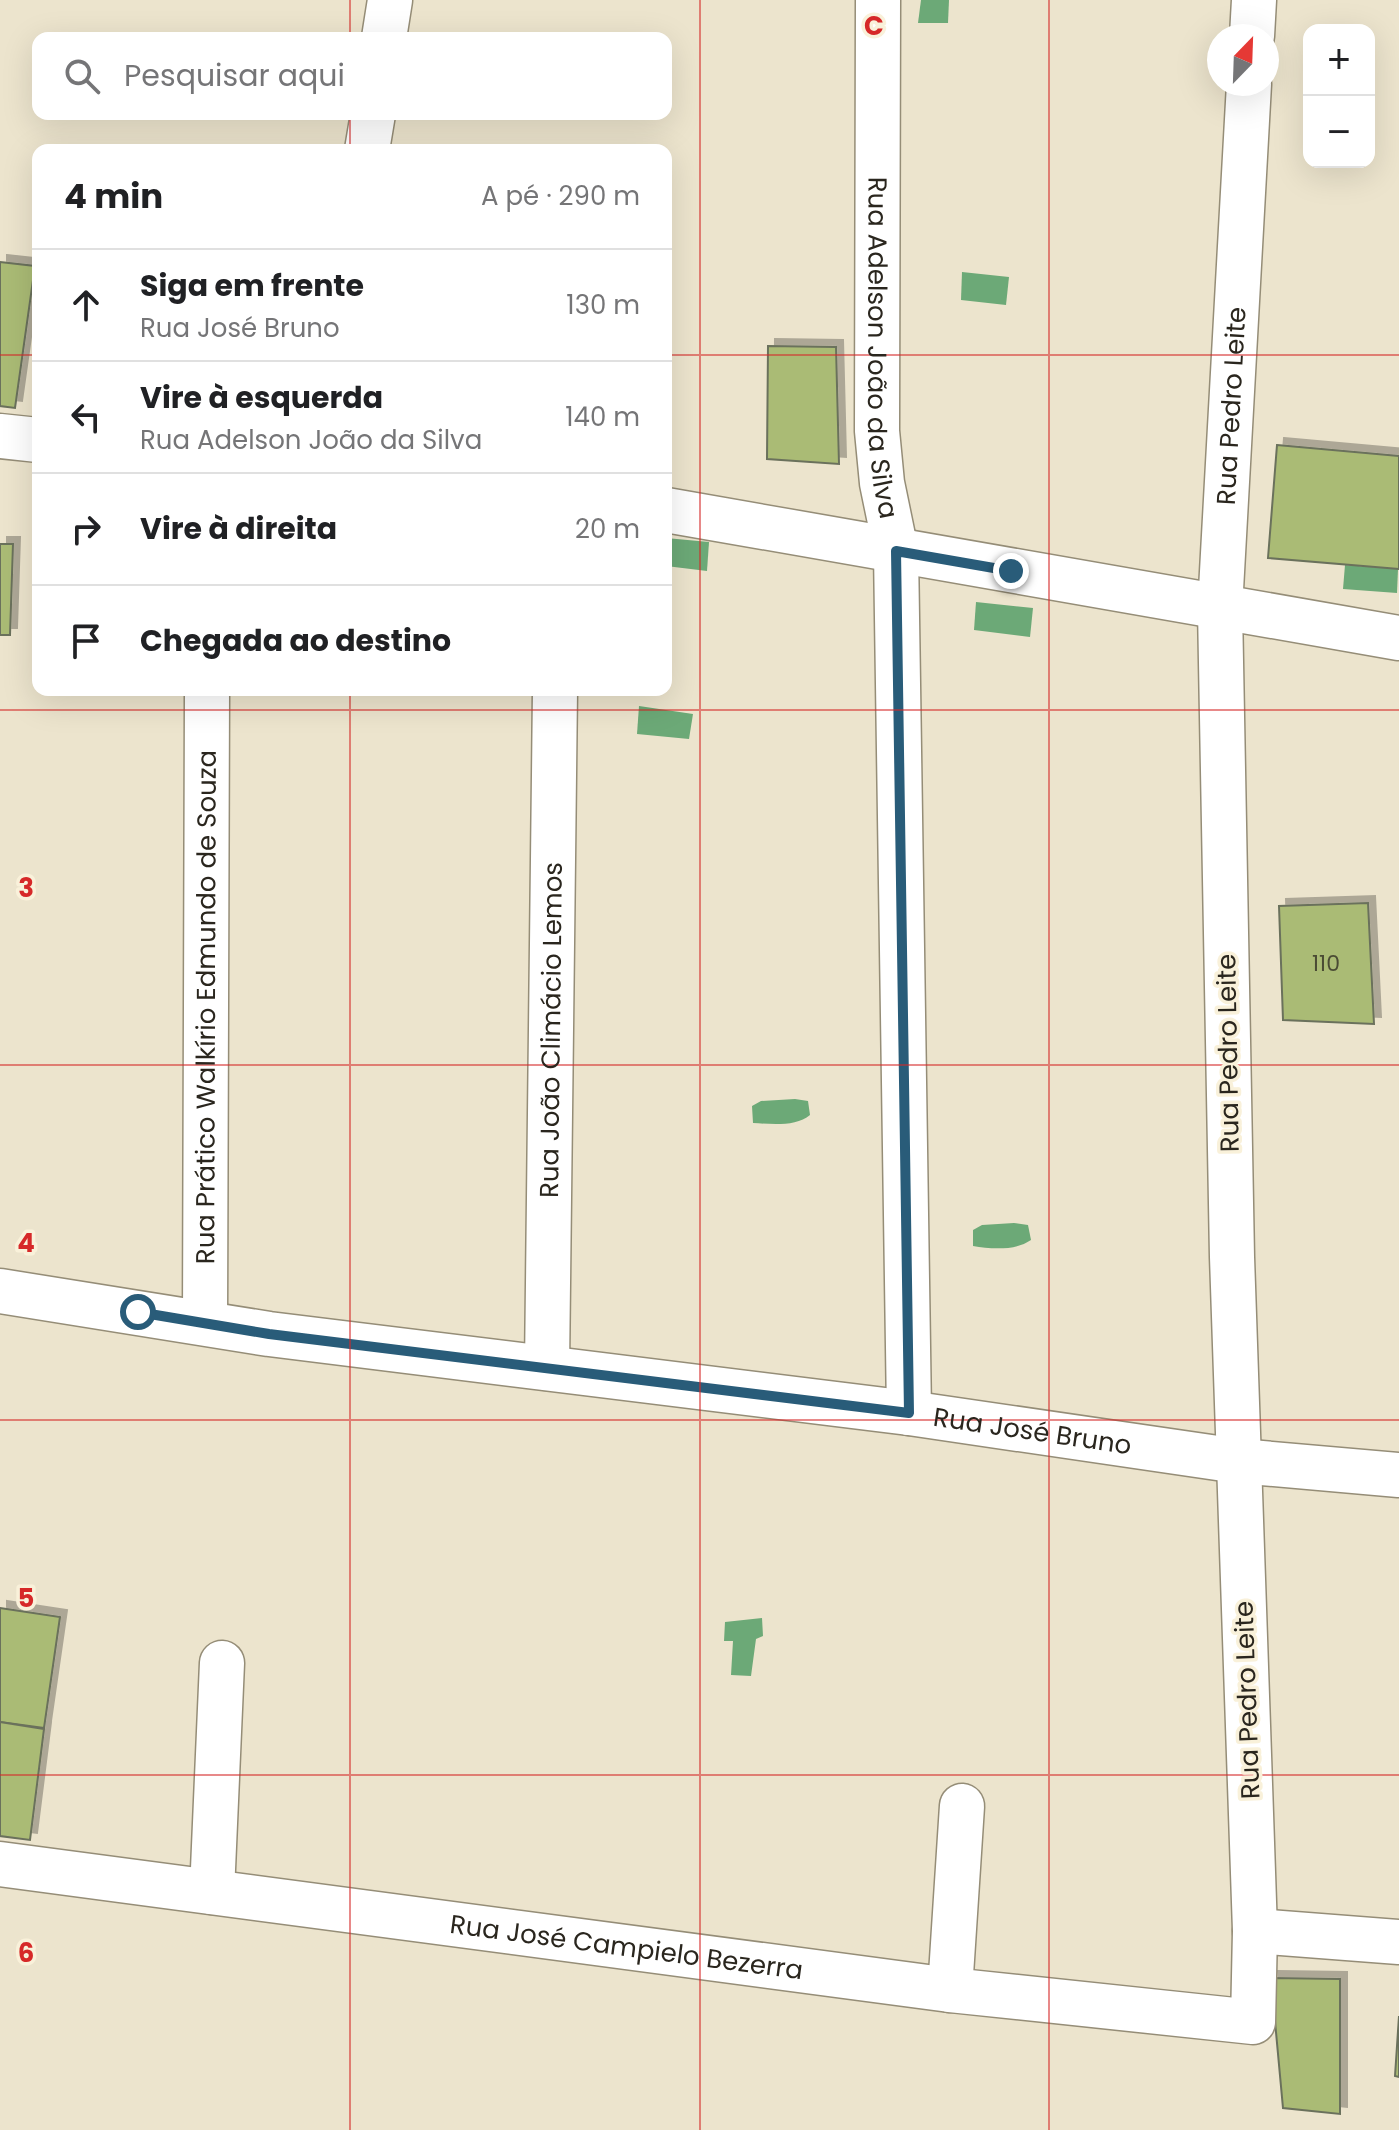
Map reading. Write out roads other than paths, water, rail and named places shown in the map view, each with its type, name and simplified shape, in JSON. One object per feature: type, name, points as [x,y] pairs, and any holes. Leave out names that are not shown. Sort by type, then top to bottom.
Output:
[{"type":"street","points":[[385,32],[390,0]]},
{"type":"street","name":"Rua Adelson João da Silva","points":[[878,0],[877,431],[882,483],[896,551],[909,1413]]},
{"type":"street","points":[[1253,24],[1254,0]]},
{"type":"street","name":"Rua Pedro Leite","points":[[1248,96],[1220,608],[1238,1461],[1255,1931],[1253,2022]]},
{"type":"street","points":[[368,144],[372,120]]},
{"type":"street","points":[[0,436],[32,439]]},
{"type":"street","points":[[672,511],[1399,638]]},
{"type":"street","name":"Rua Prático Walkírio Edmundo de Souza","points":[[205,1323],[207,696]]},
{"type":"street","name":"Rua João Climácio Lemos","points":[[547,1368],[555,696]]},
{"type":"street","name":"Rua José Bruno","points":[[0,1291],[205,1323],[909,1413],[1238,1461],[1399,1475]]},
{"type":"street","points":[[212,1892],[222,1663]]},
{"type":"street","points":[[950,1990],[962,1806]]},
{"type":"street","name":"Rua José Campielo Bezerra","points":[[0,1864],[950,1990],[1253,2022]]},
{"type":"street","points":[[1255,1931],[1399,1942]]}]
